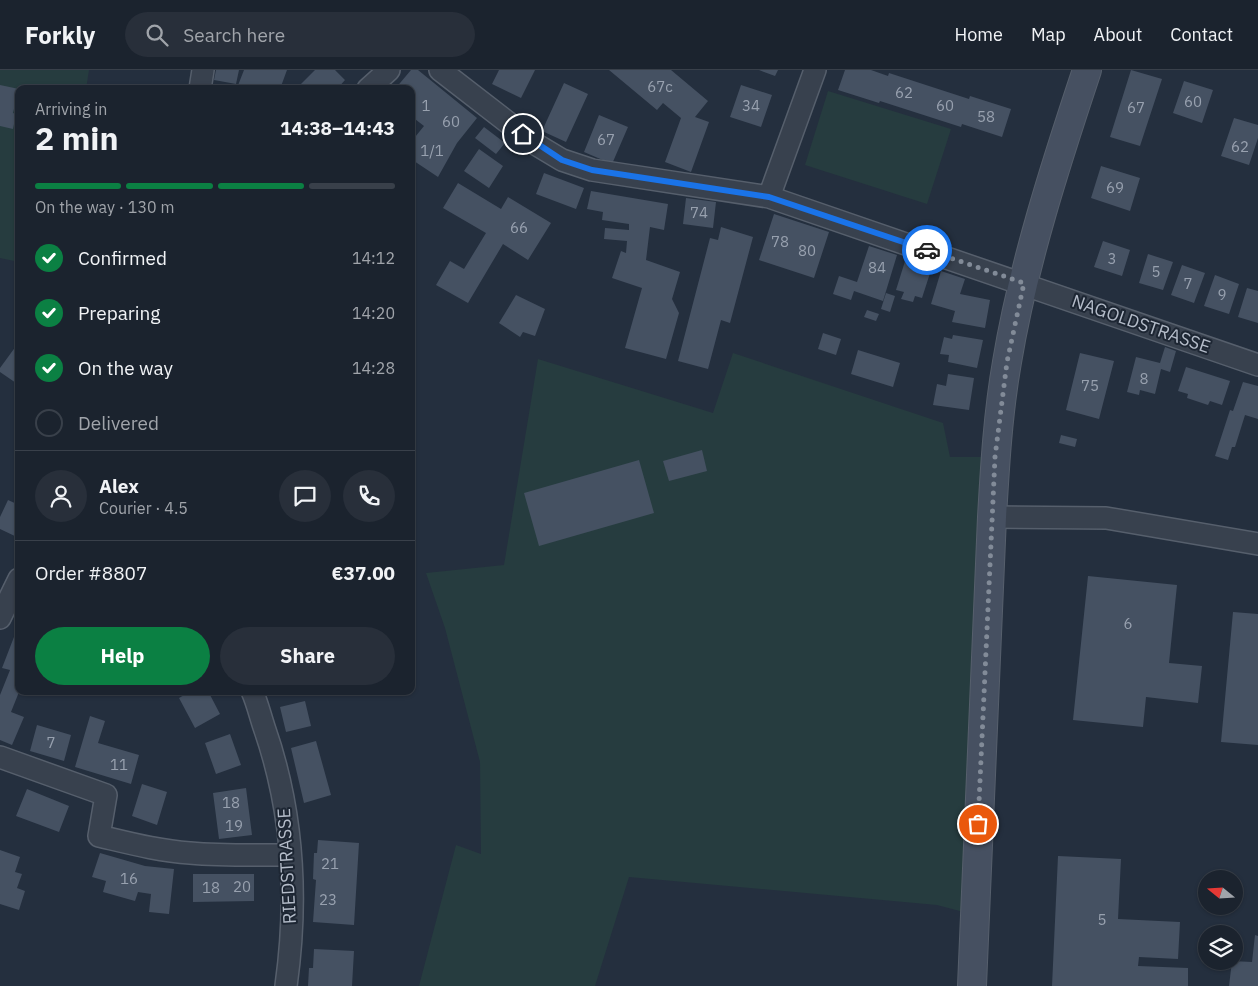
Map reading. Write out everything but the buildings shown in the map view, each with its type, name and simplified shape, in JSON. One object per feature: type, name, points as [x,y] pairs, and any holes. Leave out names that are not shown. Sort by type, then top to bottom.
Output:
[{"type":"main road","points":[[972,986],[995,457],[1007,362],[1024,283],[1087,70]]},
{"type":"street","points":[[201,85],[203,70]]},
{"type":"street","points":[[372,85],[389,70]]},
{"type":"street","name":"NAGOLDSTRASSE","points":[[440,70],[537,145],[562,160],[592,170],[769,197],[1024,283],[1258,365]]},
{"type":"street","points":[[769,197],[815,70]]},
{"type":"street","points":[[992,517],[1106,518],[1258,544]]},
{"type":"street","points":[[0,618],[15,587]]},
{"type":"street","name":"RIEDSTRASSE","points":[[253,695],[274,756],[288,820],[292,918],[286,986]]},
{"type":"street","points":[[0,757],[106,795],[99,836],[144,847],[188,853],[231,856],[290,855]]},
{"type":"green space","points":[[0,70],[89,70],[87,85],[15,85],[15,261],[0,258]]},
{"type":"green space","points":[[828,91],[951,129],[927,204],[805,165]]},
{"type":"green space","points":[[733,353],[943,423],[950,457],[995,457],[975,915],[937,905],[629,877],[595,986],[419,986],[456,845],[481,854],[480,762],[445,628],[426,573],[504,565],[538,359],[713,413]]},
{"type":"way so far","points":[[927,250],[1024,283],[1007,362],[995,457],[978,824]]},
{"type":"route","points":[[523,134],[562,160],[592,170],[769,197],[927,250]]}]
